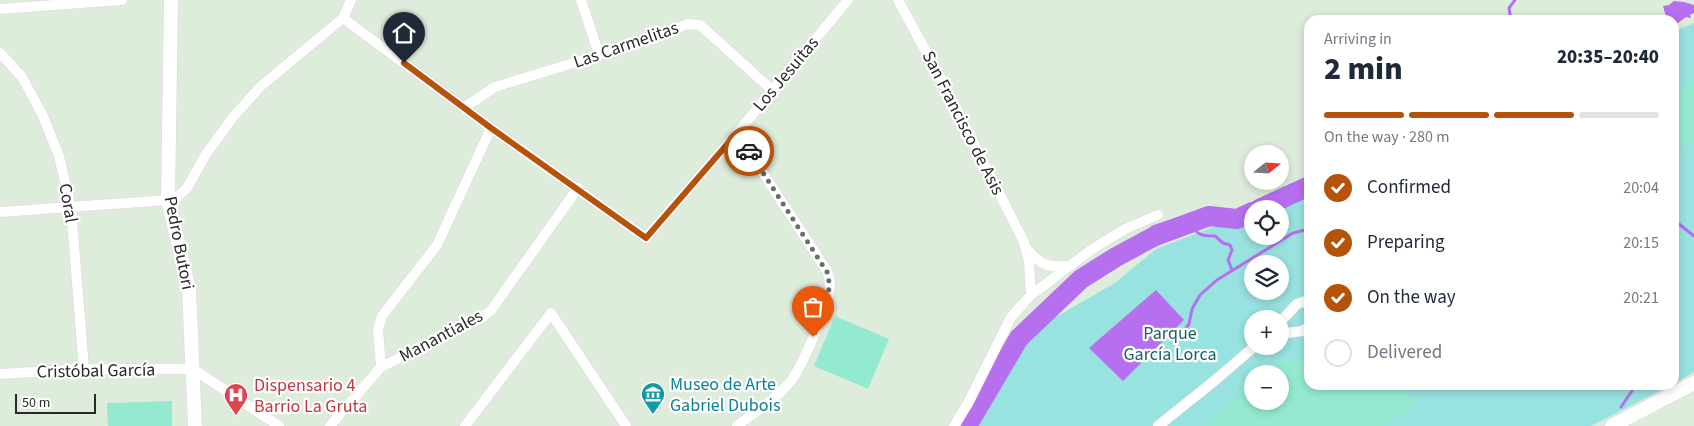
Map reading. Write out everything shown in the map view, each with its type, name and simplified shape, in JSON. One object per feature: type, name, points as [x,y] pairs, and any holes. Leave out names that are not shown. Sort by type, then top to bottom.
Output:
[{"type":"street","points":[[0,9],[122,0]]},
{"type":"street","name":"Pedro Butori","points":[[171,0],[168,200],[189,290],[195,426]]},
{"type":"street","points":[[0,212],[168,200],[177,197],[187,188],[206,154],[234,116],[261,86],[343,18],[351,0]]},
{"type":"street","points":[[581,0],[599,55]]},
{"type":"street","name":"Los Jesuitas","points":[[578,188],[646,238],[848,0]]},
{"type":"street","name":"San Francisco de Asis","points":[[898,0],[949,94],[1025,247],[1029,262],[1031,295]]},
{"type":"street","points":[[343,18],[491,128],[578,188]]},
{"type":"street","name":"Las Carmelitas","points":[[465,107],[495,87],[599,55],[688,24],[700,25],[772,90]]},
{"type":"street","name":"Coral","points":[[0,53],[22,77],[44,116],[59,156],[71,208],[84,370]]},
{"type":"street","points":[[381,368],[378,329],[382,316],[437,245],[491,128]]},
{"type":"street","points":[[737,133],[827,272],[830,280],[829,294],[813,337],[795,374],[785,387],[737,426]]},
{"type":"street","name":"Manantiales","points":[[330,426],[381,368],[483,317],[492,309],[578,188]]},
{"type":"street","points":[[954,426],[968,403],[1011,317],[1031,295],[1091,250],[1126,229],[1158,216]]},
{"type":"street","name":"San Francisco de Asis","points":[[1025,247],[1043,265],[1054,267],[1070,266]]},
{"type":"street","points":[[1289,312],[1297,304],[1304,302]]},
{"type":"street","points":[[465,426],[551,313],[626,426]]},
{"type":"street","points":[[1289,333],[1304,330]]},
{"type":"street","points":[[1158,426],[1244,355]]},
{"type":"street","points":[[193,369],[279,426]]},
{"type":"street","name":"Cristóbal García","points":[[0,374],[84,370],[193,369]]},
{"type":"street","points":[[1612,426],[1694,383]]},
{"type":"green space","points":[[1694,23],[1694,372],[1679,381],[1679,29]]},
{"type":"green space","name":"Parque García Lorca","points":[[1304,188],[1304,390],[1661,390],[1591,426],[974,426],[1019,338],[1115,283],[1156,249],[1244,215],[1244,245],[1289,245],[1289,200],[1279,200]]},
{"type":"shaded area","points":[[1674,1],[1694,5],[1694,13],[1690,15],[1691,18],[1686,17],[1679,22],[1679,15],[1666,15],[1663,6],[1669,5]]},
{"type":"shaded area","points":[[1694,78],[1694,140],[1679,150],[1679,90]]},
{"type":"shaded area","points":[[1207,207],[1210,223],[1157,243],[1151,226]]},
{"type":"shaded area","points":[[1156,290],[1184,320],[1123,381],[1089,348]]},
{"type":"shaded area","points":[[835,316],[889,339],[868,389],[814,366]]},
{"type":"shaded area","points":[[1304,354],[1304,390],[1407,390],[1415,405],[1384,426],[1205,426],[1244,393],[1244,410],[1289,410],[1289,365],[1276,365],[1282,360]]},
{"type":"shaded area","points":[[172,401],[172,426],[108,426],[107,403]]},
{"type":"waterway","points":[[1510,15],[1509,8],[1515,0]]},
{"type":"waterway","points":[[1279,200],[1304,188]]},
{"type":"waterway","points":[[967,426],[1019,338],[1081,279],[1155,236],[1209,216],[1237,219],[1244,216]]},
{"type":"waterway","points":[[1679,224],[1694,236]]},
{"type":"waterway","points":[[1190,226],[1201,234],[1215,236],[1223,243],[1230,245],[1232,250],[1228,260],[1232,270]]},
{"type":"waterway","points":[[1169,329],[1177,333],[1183,332],[1189,324],[1192,309],[1200,295],[1217,280],[1293,233],[1304,230]]},
{"type":"waterway","points":[[1621,407],[1633,390]]},
{"type":"way so far","points":[[749,151],[827,272],[830,280],[829,294],[813,337]]},
{"type":"place","name":"Museo de Arte Gabriel Dubois","points":[[653,415]]},
{"type":"place","name":"Dispensario 4 Barrio La Gruta","points":[[236,416]]},
{"type":"route","points":[[404,63],[491,128],[646,238],[737,133],[749,151]]}]
